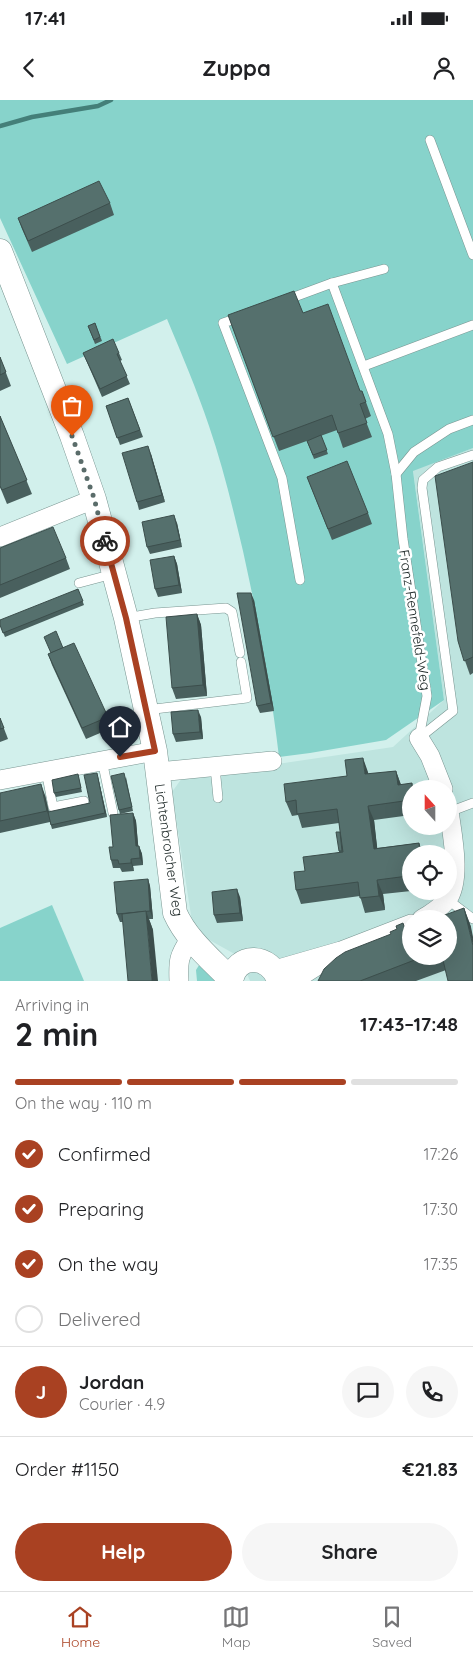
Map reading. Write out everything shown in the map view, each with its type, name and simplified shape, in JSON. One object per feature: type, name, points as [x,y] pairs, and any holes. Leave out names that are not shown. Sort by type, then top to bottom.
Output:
[{"type":"street","name":"Lichtenbroicher Weg","points":[[0,251],[69,427],[94,498],[126,618],[157,762],[175,913],[190,939]]},
{"type":"street","points":[[0,537],[94,498]]},
{"type":"street","points":[[419,738],[430,756],[439,780]]},
{"type":"street","points":[[0,780],[102,760],[157,762]]},
{"type":"street","name":"Lichtenbroicher Weg","points":[[157,762],[215,767],[272,761]]},
{"type":"street","points":[[436,910],[446,900]]},
{"type":"street","points":[[179,981],[178,967],[180,954],[190,939],[235,975],[254,960],[270,965],[282,978],[341,951],[402,927]]},
{"type":"lane","points":[[430,140],[473,256]]},
{"type":"lane","points":[[278,303],[332,284],[384,269]]},
{"type":"lane","name":"Franz-Rennefeld-Weg","points":[[332,284],[388,434],[396,474],[403,539],[427,696],[419,738]]},
{"type":"lane","points":[[250,313],[223,323],[282,478],[300,580]]},
{"type":"lane","points":[[364,366],[473,325]]},
{"type":"lane","points":[[396,474],[414,452],[449,429],[473,420]]},
{"type":"lane","points":[[419,738],[453,711],[422,488],[423,480],[438,467],[473,455]]},
{"type":"lane","points":[[79,583],[113,574]]},
{"type":"lane","points":[[126,618],[155,613],[226,608],[232,612],[240,652]]},
{"type":"lane","points":[[146,710],[247,698],[241,662]]},
{"type":"lane","points":[[102,760],[113,813]]},
{"type":"lane","points":[[215,767],[218,798]]},
{"type":"lane","points":[[46,771],[54,807],[84,801]]},
{"type":"lane","points":[[458,808],[473,803]]},
{"type":"lane","points":[[448,900],[472,916]]},
{"type":"shaded area","points":[[0,100],[473,100],[473,448],[413,471],[444,700],[386,740],[279,757],[259,628],[232,504],[204,413],[167,319],[67,364],[0,218]]},
{"type":"shaded area","points":[[473,448],[473,981],[250,981],[240,957],[204,937],[192,922],[172,792],[182,778],[393,747],[444,700],[413,470]]},
{"type":"shaded area","points":[[52,905],[84,981],[0,981],[0,928]]},
{"type":"shaded area","points":[[201,962],[219,981],[197,981],[196,970]]},
{"type":"building","points":[[99,181],[110,203],[28,241],[18,218]]},
{"type":"building","points":[[294,291],[303,313],[328,304],[360,391],[362,391],[366,402],[360,404],[367,423],[338,433],[332,415],[273,437],[228,315]]},
{"type":"building","points":[[95,323],[100,337],[94,340],[88,326]]},
{"type":"building","points":[[113,339],[119,353],[117,354],[127,376],[100,389],[83,353]]},
{"type":"building","points":[[0,357],[6,372],[0,375]]},
{"type":"building","points":[[128,398],[140,430],[117,438],[106,406]]},
{"type":"building","points":[[0,416],[27,480],[2,490],[0,486]]},
{"type":"building","points":[[321,435],[327,450],[313,455],[307,441]]},
{"type":"building","points":[[148,446],[162,495],[137,502],[122,453]]},
{"type":"building","points":[[347,461],[368,513],[328,529],[307,477]]},
{"type":"building","points":[[473,462],[473,657],[464,661],[458,641],[435,476]]},
{"type":"building","points":[[174,515],[180,540],[147,547],[142,522]]},
{"type":"building","points":[[53,527],[66,558],[0,585],[0,548]]},
{"type":"building","points":[[174,556],[179,585],[155,589],[150,560]]},
{"type":"building","points":[[78,589],[83,601],[3,633],[0,620]]},
{"type":"building","points":[[237,593],[251,593],[271,703],[257,706]]},
{"type":"building","points":[[197,614],[203,685],[172,688],[166,617]]},
{"type":"building","points":[[56,631],[63,648],[51,653],[44,637]]},
{"type":"building","points":[[74,643],[108,717],[82,728],[48,654]]},
{"type":"building","points":[[198,710],[200,732],[173,734],[171,712]]},
{"type":"building","points":[[0,718],[4,728],[0,729]]},
{"type":"building","points":[[363,758],[365,774],[396,771],[398,785],[402,784],[402,801],[368,806],[374,849],[402,845],[402,877],[377,880],[379,896],[360,898],[358,882],[296,890],[294,872],[305,871],[303,857],[343,852],[337,809],[297,814],[296,800],[286,802],[284,784],[347,776],[345,760]]},
{"type":"building","points":[[97,773],[105,813],[51,825],[48,812],[90,803],[84,775]]},
{"type":"building","points":[[124,773],[132,807],[119,810],[111,776]]},
{"type":"building","points":[[78,774],[81,788],[54,793],[52,780]]},
{"type":"building","points":[[41,784],[47,811],[0,821],[0,793]]},
{"type":"building","points":[[133,813],[136,846],[139,846],[140,858],[131,859],[131,863],[119,864],[118,860],[111,860],[109,847],[113,847],[110,815]]},
{"type":"building","points":[[336,832],[340,832],[342,851],[339,851]]},
{"type":"building","points":[[148,879],[150,911],[117,914],[114,882]]},
{"type":"building","points":[[237,889],[240,913],[214,915],[212,892]]},
{"type":"building","points":[[464,908],[473,946],[473,981],[448,981],[444,965],[457,965],[457,911]]},
{"type":"building","points":[[146,911],[152,981],[128,981],[122,914]]},
{"type":"building","points":[[402,923],[402,965],[360,981],[318,981],[324,969],[336,958],[345,952],[391,934],[390,932],[397,929],[396,926]]},
{"type":"waterway","points":[[0,126],[32,117],[98,106],[111,100]]},
{"type":"way so far","points":[[72,436],[94,498],[105,541]]},
{"type":"route","points":[[105,541],[126,618],[155,751],[120,757]]}]
